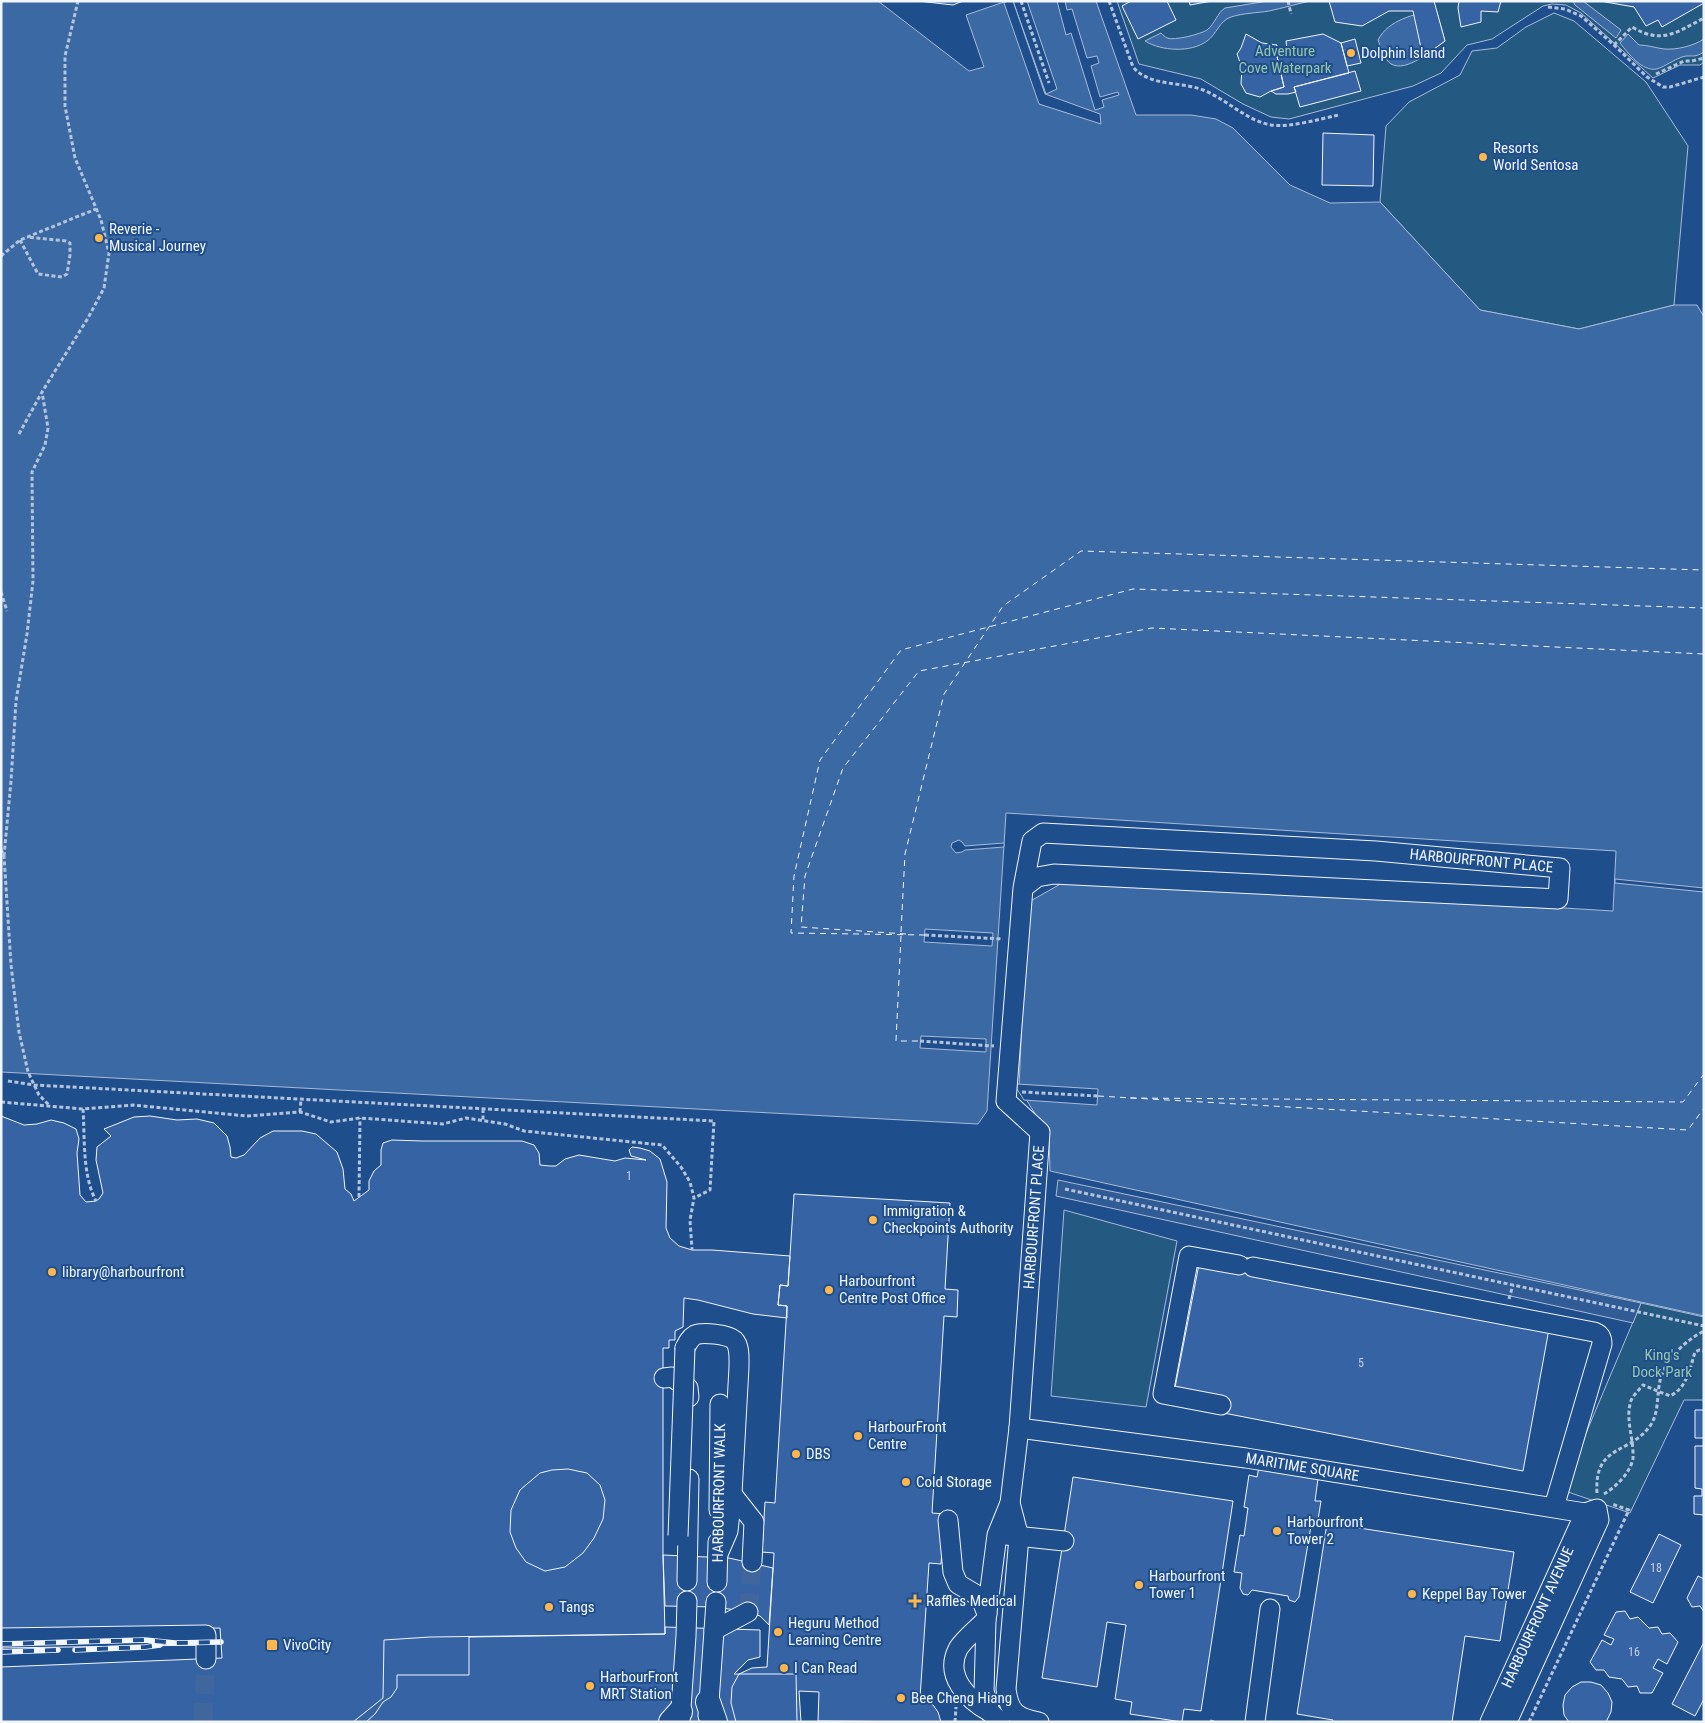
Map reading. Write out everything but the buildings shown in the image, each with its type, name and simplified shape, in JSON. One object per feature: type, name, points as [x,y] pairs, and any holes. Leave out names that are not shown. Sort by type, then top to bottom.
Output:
[{"type":"street","name":"HARBOURFRONT PLACE","points":[[995,1717],[984,1691],[986,1617],[998,1535],[1010,1503],[1019,1428],[1040,1132],[1006,1102],[1023,888],[1032,841],[1043,833],[1376,851],[1560,868],[1558,899],[1054,874],[1037,877],[1023,888]]},
{"type":"street","points":[[1221,1405],[1163,1394],[1189,1256],[1594,1332],[1600,1335],[1602,1344],[1554,1507]]},
{"type":"street","name":"HARBOURFRONT WALK","points":[[664,1378],[672,1377],[688,1388],[690,1416],[687,1574],[678,1536],[685,1348],[690,1338],[698,1334],[726,1335],[734,1340],[739,1351],[732,1494]]},
{"type":"street","name":"HARBOURFRONT WALK","points":[[717,1582],[720,1404]]},
{"type":"street","name":"MARITIME SQUARE","points":[[1019,1428],[1246,1458],[1554,1507],[1595,1510]]},
{"type":"street","points":[[718,1554],[728,1531],[732,1494]]},
{"type":"street","points":[[732,1494],[754,1522],[752,1562]]},
{"type":"street","name":"HARBOURFRONT PLACE","points":[[1010,1503],[1019,1536],[1006,1689],[1008,1703],[1014,1713],[1028,1720],[1039,1722]]},
{"type":"street","name":"HARBOURFRONT AVENUE","points":[[1490,1722],[1527,1659],[1595,1510]]},
{"type":"street","points":[[948,1520],[953,1572],[958,1584],[975,1594],[982,1601],[986,1617],[959,1647],[954,1666],[958,1682],[966,1694],[977,1705],[995,1717]]},
{"type":"street","points":[[998,1535],[1064,1541]]},
{"type":"street","points":[[677,1719],[686,1636],[687,1601]]},
{"type":"street","points":[[710,1715],[716,1602]]},
{"type":"street","points":[[1255,1722],[1270,1609]]},
{"type":"street","points":[[686,1636],[714,1633],[748,1612]]},
{"type":"street","points":[[1,1638],[206,1635],[206,1659]]},
{"type":"street","name":"HARBOURFRONT AVENUE","points":[[1507,1722],[1527,1659]]},
{"type":"path","points":[[19,434],[104,288],[109,252],[101,220],[75,158],[65,106],[65,56],[78,1]]},
{"type":"path","points":[[1022,1],[1049,83]]},
{"type":"path","points":[[1109,1],[1133,67],[1139,74],[1149,79],[1203,90],[1254,120],[1273,125],[1339,115]]},
{"type":"path","points":[[1288,1],[1291,14]]},
{"type":"path","points":[[1548,7],[1565,9],[1581,16],[1647,77],[1663,87],[1670,87],[1704,77]]},
{"type":"path","points":[[1614,45],[1632,27],[1650,36],[1661,37],[1671,35],[1704,18]]},
{"type":"path","points":[[1656,74],[1684,61],[1704,58]]},
{"type":"path","points":[[1,256],[20,240],[96,209]]},
{"type":"path","points":[[20,240],[38,274],[62,278],[67,274],[70,243],[27,237]]},
{"type":"path","points":[[42,392],[48,428],[45,445],[32,472],[33,581],[16,701],[4,856],[11,965],[19,1032],[28,1072],[39,1095],[49,1105]]},
{"type":"path","points":[[1,592],[7,611]]},
{"type":"path","points":[[1,850],[4,856]]},
{"type":"path","points":[[925,935],[1006,939]]},
{"type":"path","points":[[920,1041],[999,1046]]},
{"type":"path","points":[[8,1082],[34,1085],[714,1121],[710,1190],[694,1198]]},
{"type":"path","points":[[1015,1091],[1098,1096]]},
{"type":"path","points":[[300,1112],[301,1099]]},
{"type":"path","points":[[1,1102],[83,1109],[134,1105],[247,1116],[300,1112],[331,1122],[360,1118],[443,1124],[466,1118],[506,1124],[524,1131],[662,1144],[681,1167],[690,1182],[694,1198],[690,1220],[692,1250]]},
{"type":"path","points":[[83,1109],[86,1166],[91,1191],[96,1201]]},
{"type":"path","points":[[483,1109],[483,1121]]},
{"type":"path","points":[[359,1197],[360,1118]]},
{"type":"path","points":[[1065,1189],[1704,1326]]},
{"type":"path","points":[[1595,1510],[1598,1470],[1605,1459],[1631,1443],[1651,1425],[1656,1409],[1660,1378],[1668,1362],[1685,1343],[1704,1331]]},
{"type":"path","points":[[1595,1510],[1624,1477],[1633,1459],[1629,1422],[1630,1402],[1644,1385],[1670,1396],[1677,1393],[1686,1380],[1695,1352],[1699,1350],[1704,1351]]},
{"type":"path","points":[[1529,1722],[1629,1510],[1595,1510]]},
{"type":"green space","name":"Adventure Cove Waterpark","points":[[1117,1],[1704,1],[1704,62],[1700,65],[1680,65],[1653,78],[1581,13],[1566,5],[1552,4],[1543,6],[1492,39],[1467,45],[1441,73],[1413,86],[1289,119],[1271,117],[1243,104],[1201,79],[1139,64]]},
{"type":"green space","points":[[1554,13],[1574,21],[1646,82],[1688,146],[1674,305],[1579,329],[1480,310],[1380,202],[1386,126],[1409,102],[1460,75],[1472,51],[1497,48],[1526,27]]},
{"type":"green space","points":[[1064,1210],[1177,1241],[1146,1407],[1051,1396]]},
{"type":"green space","name":"King's Dock Park","points":[[1641,1303],[1704,1317],[1704,1400],[1684,1400],[1630,1513],[1562,1490]]},
{"type":"shaded area","points":[[1,1],[878,1],[969,71],[984,67],[966,15],[1007,1],[1013,1],[1046,94],[1057,89],[1027,1],[1096,1],[1136,115],[1191,115],[1216,119],[1233,128],[1290,185],[1330,203],[1380,202],[1480,310],[1579,329],[1674,305],[1697,305],[1704,317],[1704,1316],[1050,1171],[1049,1136],[1019,1088],[1027,903],[1071,878],[1613,911],[1616,851],[1006,813],[987,1111],[978,1124],[1,1072]]},
{"type":"shaded area","points":[[1268,1],[1310,1],[1269,11],[1231,17],[1224,21],[1207,41],[1185,49],[1167,49],[1145,41],[1161,33],[1170,39],[1199,33],[1210,28],[1225,8]]},
{"type":"shaded area","points":[[1573,1],[1583,1],[1621,30],[1616,38],[1575,5]]},
{"type":"shaded area","points":[[1436,9],[1445,41],[1412,63],[1397,66],[1391,64],[1378,40],[1383,33],[1403,19]]},
{"type":"shaded area","points":[[1628,34],[1639,45],[1664,49],[1685,47],[1704,39],[1704,52],[1682,57],[1657,69],[1646,68],[1636,61],[1620,43]]},
{"type":"shaded area","points":[[1058,1180],[1641,1303],[1633,1323],[1056,1196]]},
{"type":"pier","points":[[1013,1],[1045,94],[1100,114],[1101,124],[1039,104],[1004,3]]},
{"type":"pier","points":[[1057,1],[1065,1],[1067,10],[1072,9],[1087,58],[1097,56],[1099,63],[1091,66],[1100,97],[1118,92],[1119,95],[1102,100],[1104,107],[1095,110],[1071,33],[1066,35]]},
{"type":"pier","points":[[959,840],[965,846],[1004,843],[1004,847],[965,850],[956,853],[951,847],[952,843]]},
{"type":"pier","points":[[1615,879],[1704,888],[1704,892],[1615,883]]},
{"type":"pier","points":[[925,929],[993,933],[992,946],[924,942]]},
{"type":"pier","points":[[921,1036],[986,1039],[986,1052],[920,1048]]},
{"type":"pier","points":[[1017,1084],[1098,1089],[1097,1105],[1024,1100],[1017,1089]]},
{"type":"ferry route","points":[[901,932],[905,854],[944,694],[1003,606],[1081,551],[1704,570]]},
{"type":"ferry route","points":[[925,935],[791,933],[794,876],[820,760],[901,650],[1133,589],[1704,608]]},
{"type":"ferry route","points":[[906,934],[801,927],[805,876],[843,768],[919,671],[1152,628],[1704,654]]},
{"type":"ferry route","points":[[901,936],[896,1041],[920,1041]]},
{"type":"ferry route","points":[[1130,1098],[1683,1102],[1704,1074]]},
{"type":"ferry route","points":[[1098,1096],[1688,1130],[1704,1108]]},
{"type":"tunnel","points":[[748,1612],[752,1562]]},
{"type":"tunnel","points":[[203,1722],[206,1659]]},
{"type":"railway","points":[[1,1644],[145,1640],[175,1643],[221,1642]]},
{"type":"railway","points":[[75,1650],[160,1645]]},
{"type":"railway","points":[[1,1652],[58,1650]]},
{"type":"place","name":"Dolphin Island","points":[[1351,53]]},
{"type":"place","name":"Resorts World Sentosa","points":[[1483,157]]},
{"type":"place","name":"Reverie - Musical Journey","points":[[99,238]]},
{"type":"place","name":"Immigration & Checkpoints Authority","points":[[873,1220]]},
{"type":"place","name":"library@harbourfront","points":[[52,1272]]},
{"type":"place","name":"Harbourfront Centre Post Office","points":[[829,1290]]},
{"type":"place","name":"HarbourFront Centre","points":[[858,1436]]},
{"type":"place","name":"DBS","points":[[796,1454]]},
{"type":"place","name":"Cold Storage","points":[[906,1482]]},
{"type":"place","name":"Harbourfront Tower 2","points":[[1277,1531]]},
{"type":"place","name":"Harbourfront Tower 1","points":[[1139,1585]]},
{"type":"place","name":"Keppel Bay Tower","points":[[1412,1594]]},
{"type":"place","name":"Raffles Medical","points":[[915,1601]]},
{"type":"place","name":"Tangs","points":[[549,1607]]},
{"type":"place","name":"Heguru Method Learning Centre","points":[[778,1632]]},
{"type":"place","name":"VivoCity","points":[[272,1645]]},
{"type":"place","name":"I Can Read","points":[[784,1668]]},
{"type":"place","name":"HarbourFront MRT Station","points":[[590,1686]]},
{"type":"place","name":"Bee Cheng Hiang","points":[[901,1698]]}]
